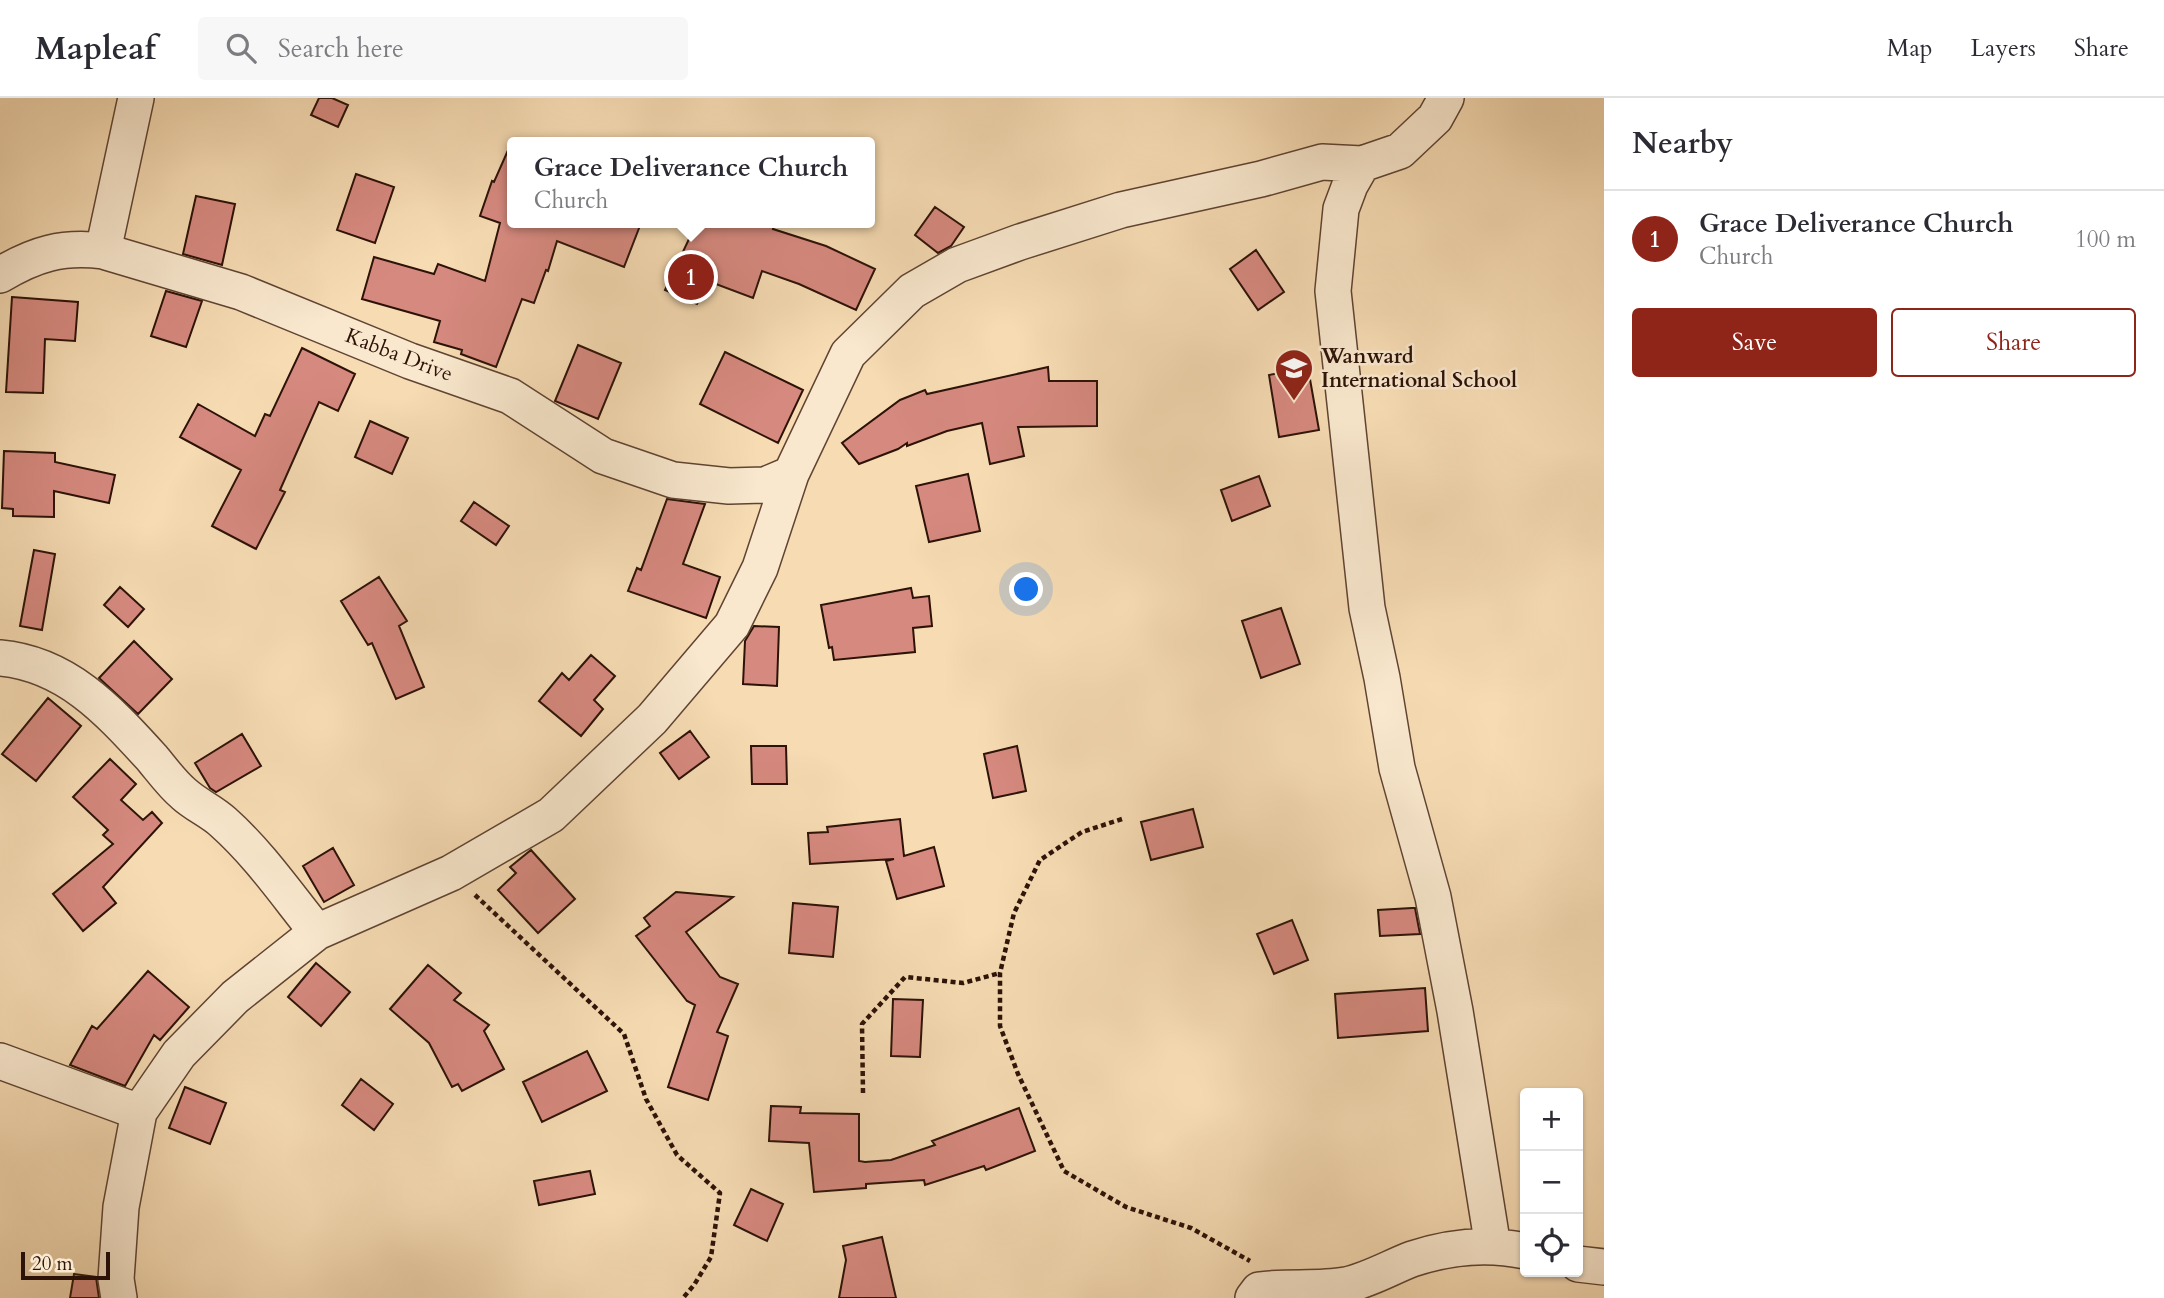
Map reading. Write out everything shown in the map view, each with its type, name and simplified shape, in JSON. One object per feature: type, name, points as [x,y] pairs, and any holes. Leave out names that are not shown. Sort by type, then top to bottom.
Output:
[{"type":"street","points":[[103,251],[136,98]]},
{"type":"street","points":[[119,1298],[116,1279],[121,1207],[139,1112],[178,1054],[235,997],[317,932],[451,873],[551,815],[652,719],[732,625],[760,568],[790,474],[848,354],[912,291],[957,265],[1121,210],[1261,179],[1322,162],[1362,164],[1400,151],[1435,118],[1446,98]]},
{"type":"street","points":[[1268,1292],[1346,1284],[1414,1259],[1455,1248],[1509,1249],[1455,1011],[1433,897],[1397,768],[1367,608],[1333,292],[1341,209],[1362,164]]},
{"type":"street","name":"Kabba Drive","points":[[0,275],[46,252],[79,248],[103,251],[241,292],[410,361],[510,396],[603,456],[673,480],[729,486],[765,485],[790,474]]},
{"type":"street","points":[[0,658],[18,659],[48,668],[82,689],[125,728],[184,794],[222,820],[256,855],[317,932]]},
{"type":"street","points":[[0,1061],[139,1112]]},
{"type":"street","points":[[1583,1265],[1604,1267]]},
{"type":"path","points":[[1122,819],[1082,832],[1040,860],[1014,913],[1000,973],[1000,1026],[1018,1074],[1064,1171],[1126,1208],[1191,1228],[1242,1256],[1268,1292]]},
{"type":"path","points":[[451,873],[624,1034],[646,1099],[677,1155],[720,1194],[711,1257],[683,1298]]},
{"type":"path","points":[[863,1093],[862,1024],[905,977],[963,983],[1000,973]]},
{"type":"building","points":[[319,98],[332,98],[348,105],[338,127],[311,115]]},
{"type":"building","points":[[507,153],[507,228],[639,228],[624,267],[557,241],[534,303],[522,299],[496,367],[461,354],[462,350],[434,342],[440,321],[362,299],[374,257],[434,274],[438,264],[485,281],[500,223],[480,216],[492,181],[494,182]]},
{"type":"building","points":[[356,174],[394,187],[375,243],[337,230]]},
{"type":"building","points":[[196,196],[235,204],[222,265],[183,254]]},
{"type":"building","points":[[935,207],[964,227],[951,246],[938,253],[915,235]]},
{"type":"building","points":[[692,228],[773,228],[826,246],[875,269],[856,310],[799,284],[762,271],[753,298],[708,281],[697,304],[665,290]]},
{"type":"building","points":[[1256,250],[1284,292],[1258,310],[1230,269]]},
{"type":"building","points":[[166,291],[202,301],[186,347],[151,336]]},
{"type":"building","points":[[12,297],[78,302],[75,341],[45,339],[43,393],[6,392]]},
{"type":"building","points":[[578,345],[621,363],[598,419],[555,401]]},
{"type":"building","points":[[302,348],[355,374],[338,411],[319,402],[280,490],[285,492],[256,549],[212,526],[241,470],[180,437],[198,404],[255,436],[265,414],[270,416]]},
{"type":"building","points":[[725,352],[803,390],[778,443],[700,404]]},
{"type":"building","points":[[1048,367],[1049,381],[1097,381],[1097,426],[1018,427],[1024,456],[990,464],[982,423],[947,431],[907,446],[907,443],[859,464],[842,443],[900,400],[925,390],[927,394]]},
{"type":"building","name":"Wanward International School","points":[[1308,368],[1319,430],[1279,437],[1269,375]]},
{"type":"building","points":[[370,421],[408,438],[392,474],[355,457]]},
{"type":"building","points":[[4,451],[55,453],[55,462],[115,475],[109,503],[54,491],[54,517],[13,516],[13,509],[2,508]]},
{"type":"building","points":[[968,474],[980,531],[929,542],[916,486]]},
{"type":"building","points":[[1259,476],[1270,506],[1232,521],[1221,490]]},
{"type":"building","points":[[667,499],[705,504],[683,564],[720,577],[706,618],[628,591],[637,568],[641,570]]},
{"type":"building","points":[[474,502],[509,526],[496,545],[461,521]]},
{"type":"building","points":[[34,550],[55,554],[42,630],[20,626]]},
{"type":"building","points":[[379,577],[407,621],[399,626],[424,687],[396,699],[372,643],[368,645],[341,601]]},
{"type":"building","points":[[120,587],[144,609],[128,627],[104,605]]},
{"type":"building","points":[[911,588],[913,598],[929,596],[932,626],[913,628],[915,652],[834,660],[832,647],[829,648],[821,605]]},
{"type":"building","points":[[1281,608],[1300,664],[1261,678],[1242,621]]},
{"type":"building","points":[[754,626],[779,627],[777,686],[743,684],[745,641]]},
{"type":"building","points":[[134,641],[172,679],[138,714],[99,678]]},
{"type":"building","points":[[591,655],[615,676],[594,700],[603,709],[581,736],[539,701],[562,673],[569,680]]},
{"type":"building","points":[[48,698],[81,726],[36,781],[2,754]]},
{"type":"building","points":[[690,731],[709,757],[679,779],[660,753]]},
{"type":"building","points":[[242,734],[261,766],[216,792],[210,788],[195,763]]},
{"type":"building","points":[[751,746],[786,746],[787,784],[752,784]]},
{"type":"building","points":[[1017,746],[1026,791],[993,798],[984,754]]},
{"type":"building","points":[[110,759],[136,784],[121,800],[143,820],[152,812],[162,823],[103,887],[116,903],[83,931],[53,894],[113,844],[103,835],[108,830],[73,797]]},
{"type":"building","points":[[1193,809],[1203,847],[1151,860],[1141,822]]},
{"type":"building","points":[[900,819],[904,856],[934,847],[944,886],[897,899],[886,861],[894,859],[810,864],[808,833],[828,832],[827,827]]},
{"type":"building","points":[[333,848],[354,885],[324,902],[303,866]]},
{"type":"building","points":[[531,850],[575,899],[538,933],[498,890],[516,873],[510,867]]},
{"type":"building","points":[[676,892],[733,897],[686,932],[720,977],[738,984],[717,1032],[728,1036],[708,1100],[668,1087],[695,1005],[687,1001],[636,936],[650,926],[644,918]]},
{"type":"building","points":[[793,903],[838,907],[833,957],[789,953]]},
{"type":"building","points":[[1415,908],[1420,934],[1380,936],[1378,910]]},
{"type":"building","points":[[1292,920],[1308,960],[1274,974],[1257,934]]},
{"type":"building","points":[[316,963],[350,992],[321,1026],[288,997]]},
{"type":"building","points":[[428,965],[461,993],[454,1000],[489,1025],[484,1031],[504,1069],[462,1091],[458,1084],[452,1087],[429,1043],[390,1009]]},
{"type":"building","points":[[148,971],[189,1007],[160,1040],[154,1035],[125,1086],[70,1065],[92,1026],[97,1029]]},
{"type":"building","points":[[1425,988],[1428,1031],[1338,1038],[1335,994]]},
{"type":"building","points":[[893,999],[923,1000],[920,1057],[891,1056]]},
{"type":"building","points":[[587,1051],[607,1091],[542,1122],[523,1082]]},
{"type":"building","points":[[361,1079],[393,1104],[374,1130],[342,1105]]},
{"type":"building","points":[[185,1087],[226,1103],[210,1144],[169,1128]]},
{"type":"building","points":[[771,1106],[801,1107],[800,1113],[859,1114],[859,1161],[865,1162],[891,1160],[935,1145],[932,1141],[1019,1108],[1035,1151],[986,1170],[984,1166],[925,1185],[924,1180],[866,1184],[866,1188],[814,1192],[809,1143],[769,1141]]},
{"type":"building","points":[[590,1171],[595,1194],[539,1205],[534,1181]]},
{"type":"building","points":[[751,1189],[783,1204],[767,1241],[734,1225]]},
{"type":"building","points":[[882,1237],[896,1298],[839,1298],[846,1260],[843,1246]]},
{"type":"building","points":[[74,1274],[96,1277],[99,1298],[70,1298]]},
{"type":"place","name":"Grace Deliverance Church","points":[[691,277]]},
{"type":"place","name":"Wanward International School","points":[[1294,402]]}]
